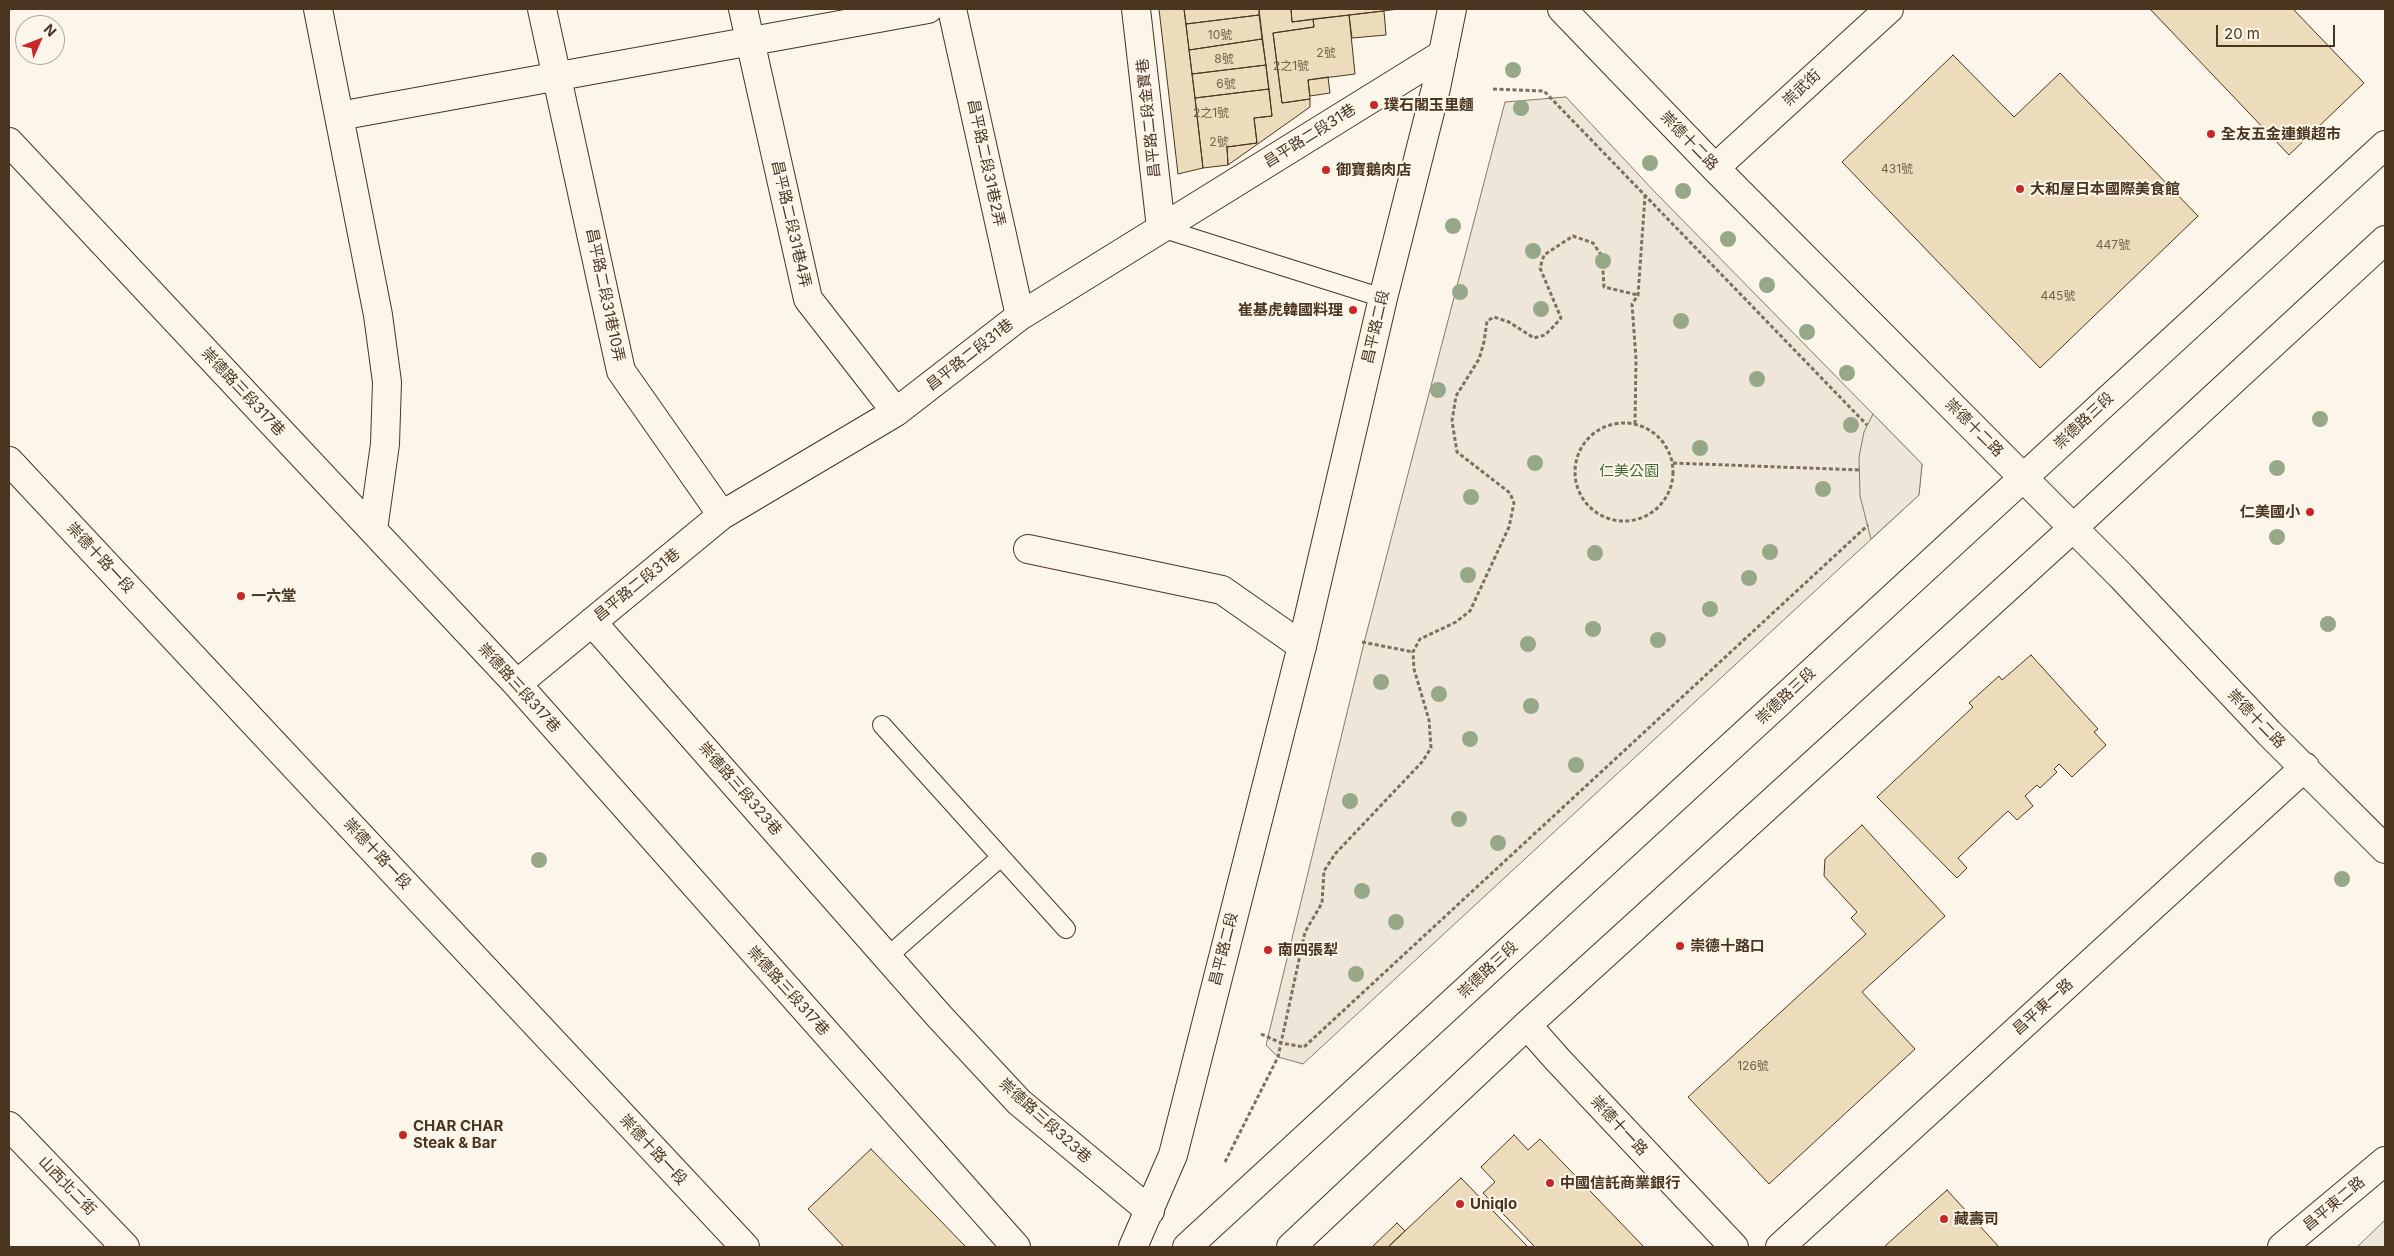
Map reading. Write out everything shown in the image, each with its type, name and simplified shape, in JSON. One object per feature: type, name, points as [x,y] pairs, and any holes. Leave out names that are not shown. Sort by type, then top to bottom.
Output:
[{"type":"street","points":[[318,9],[378,315],[387,382],[385,444],[373,530]]},
{"type":"street","name":"昌平路二段31巷10弄","points":[[542,9],[621,371],[722,515]]},
{"type":"street","name":"昌平路二段31巷4弄","points":[[743,9],[808,299],[896,412]]},
{"type":"street","points":[[339,116],[928,9]]},
{"type":"street","name":"昌平路二段31巷2弄","points":[[952,9],[1020,316]]},
{"type":"street","name":"昌平路二段金寶巷","points":[[1136,9],[1161,228]]},
{"type":"street","name":"昌平路二段","points":[[1133,1247],[1173,1155],[1302,646],[1383,298],[1443,54],[1452,9]]},
{"type":"street","name":"崇德十二路","points":[[1562,9],[1716,168],[2073,528],[2269,732],[2385,849]]},
{"type":"street","name":"崇武街","points":[[1716,168],[1889,9]]},
{"type":"street","name":"昌平路二段31巷","points":[[517,684],[722,515],[896,412],[1020,316],[1443,54]]},
{"type":"street","name":"崇德路三段317巷","points":[[9,142],[517,684],[1016,1247]]},
{"type":"street","name":"崇德路三段","points":[[1187,1247],[2385,145]]},
{"type":"street","points":[[1291,1247],[1527,1025],[2073,528],[2385,240]]},
{"type":"street","name":"崇德十路一段","points":[[9,460],[745,1247]]},
{"type":"street","points":[[1028,549],[1222,590],[1302,646]]},
{"type":"street","name":"崇德路三段323巷","points":[[592,622],[887,957],[1019,1102],[1150,1211]]},
{"type":"street","name":"昌平東一路","points":[[1780,1247],[2305,768]]},
{"type":"street","name":"崇德十一路","points":[[1527,1025],[1557,1060],[1734,1247]]},
{"type":"street","name":"山西北二街","points":[[9,1126],[125,1247]]},
{"type":"street","name":"昌平東二路","points":[[2282,1247],[2385,1161]]},
{"type":"lane","points":[[1161,228],[1383,298]]},
{"type":"lane","points":[[882,725],[1066,929]]},
{"type":"lane","points":[[887,957],[1001,857]]},
{"type":"path","points":[[1493,89],[1544,91],[1867,425]]},
{"type":"path","points":[[1635,424],[1636,359],[1632,304],[1638,295],[1645,196]]},
{"type":"path","points":[[1225,1162],[1278,1057],[1305,932],[1322,903],[1324,872],[1336,854],[1422,762],[1431,748],[1429,720],[1414,670],[1413,652],[1420,639],[1456,622],[1470,611],[1509,527],[1514,503],[1510,492],[1457,452],[1452,421],[1456,396],[1479,359],[1487,321],[1494,317],[1509,322],[1534,338],[1545,335],[1561,318],[1540,268],[1544,255],[1573,236],[1593,243],[1602,256],[1604,287],[1638,295]]},
{"type":"path","points":[[1627,422],[1643,426],[1656,434],[1667,447],[1673,463],[1674,480],[1668,496],[1657,509],[1643,518],[1627,522],[1610,520],[1595,512],[1583,500],[1576,486],[1574,470],[1578,454],[1585,440],[1597,430],[1612,424],[1627,422]]},
{"type":"path","points":[[1673,463],[1860,470]]},
{"type":"path","points":[[1261,1034],[1281,1043],[1304,1047],[1868,525]]},
{"type":"path","points":[[1362,642],[1413,652]]},
{"type":"green space","name":"仁美公園","points":[[1566,97],[1654,191],[1922,464],[1919,495],[1303,1064],[1278,1057],[1266,1045],[1366,635],[1505,102]]},
{"type":"shaded area","points":[[1873,414],[1922,464],[1919,495],[1871,539],[1860,496],[1859,457],[1864,432]]},
{"type":"shaded area","points":[[2385,1220],[2385,1247],[2357,1247]]},
{"type":"building","points":[[1159,9],[1184,9],[1195,98],[1203,168],[1178,174]]},
{"type":"building","points":[[1184,9],[1259,9],[1259,15],[1186,24]]},
{"type":"building","points":[[1259,9],[1291,9],[1292,22],[1313,19],[1314,27],[1273,33],[1282,103],[1310,99],[1310,107],[1228,165],[1227,147],[1257,143],[1254,118],[1272,116]]},
{"type":"building","points":[[1291,9],[1399,9],[1292,22]]},
{"type":"building","points":[[2150,9],[2293,9],[2364,83],[2289,155]]},
{"type":"building","points":[[1384,11],[1386,35],[1352,38],[1349,15]]},
{"type":"building","points":[[1259,15],[1262,39],[1189,50],[1186,24]]},
{"type":"building","points":[[1349,15],[1355,74],[1308,80],[1310,99],[1282,103],[1273,33],[1314,27],[1313,19]]},
{"type":"building","points":[[1262,39],[1266,65],[1192,74],[1189,50]]},
{"type":"building","name":"大和屋日本國際美食館","points":[[1953,55],[2014,117],[2060,73],[2198,216],[2040,368],[1842,162]]},
{"type":"building","points":[[1266,65],[1269,89],[1195,98],[1192,74]]},
{"type":"building","points":[[1328,77],[1330,93],[1310,96],[1308,80]]},
{"type":"building","points":[[1269,89],[1272,116],[1254,118],[1257,143],[1227,147],[1228,165],[1203,168],[1195,98]]},
{"type":"building","points":[[2031,655],[2098,729],[2094,732],[2106,745],[2072,777],[2059,764],[2054,769],[2057,772],[2040,788],[2037,785],[2025,796],[2033,806],[2017,820],[2008,811],[1958,858],[1967,868],[1957,878],[1877,797],[1973,707],[1969,703],[1999,676],[2002,680]]},
{"type":"building","points":[[1862,825],[1945,916],[1862,992],[1915,1049],[1769,1184],[1688,1097],[1866,934],[1851,918],[1857,912],[1824,876],[1825,859]]},
{"type":"building","points":[[1514,1135],[1528,1150],[1540,1139],[1644,1247],[1535,1247],[1483,1193],[1495,1182],[1481,1167]]},
{"type":"building","points":[[871,1149],[966,1247],[844,1247],[808,1209]]},
{"type":"building","name":"Uniqlo","points":[[1461,1178],[1528,1247],[1388,1247],[1405,1231]]},
{"type":"building","name":"藏壽司","points":[[1947,1190],[1999,1247],[1884,1247]]},
{"type":"building","points":[[1397,1223],[1405,1231],[1388,1247],[1372,1247]]},
{"type":"place","name":"璞石閣玉里麵","points":[[1374,105]]},
{"type":"place","name":"全友五金連鎖超市","points":[[2211,134]]},
{"type":"place","name":"御寶鵝肉店","points":[[1326,170]]},
{"type":"place","name":"大和屋日本國際美食館","points":[[2020,189]]},
{"type":"place","name":"崔基虎韓國料理","points":[[1353,310]]},
{"type":"place","name":"仁美國小","points":[[2310,512]]},
{"type":"place","name":"一六堂","points":[[241,596]]},
{"type":"place","name":"崇德十路口","points":[[1680,946]]},
{"type":"place","name":"南四張犁","points":[[1268,950]]},
{"type":"place","name":"CHAR CHAR Steak & Bar","points":[[403,1135]]},
{"type":"place","name":"中國信託商業銀行","points":[[1550,1183]]},
{"type":"place","name":"Uniqlo","points":[[1460,1204]]},
{"type":"place","name":"藏壽司","points":[[1944,1219]]}]
